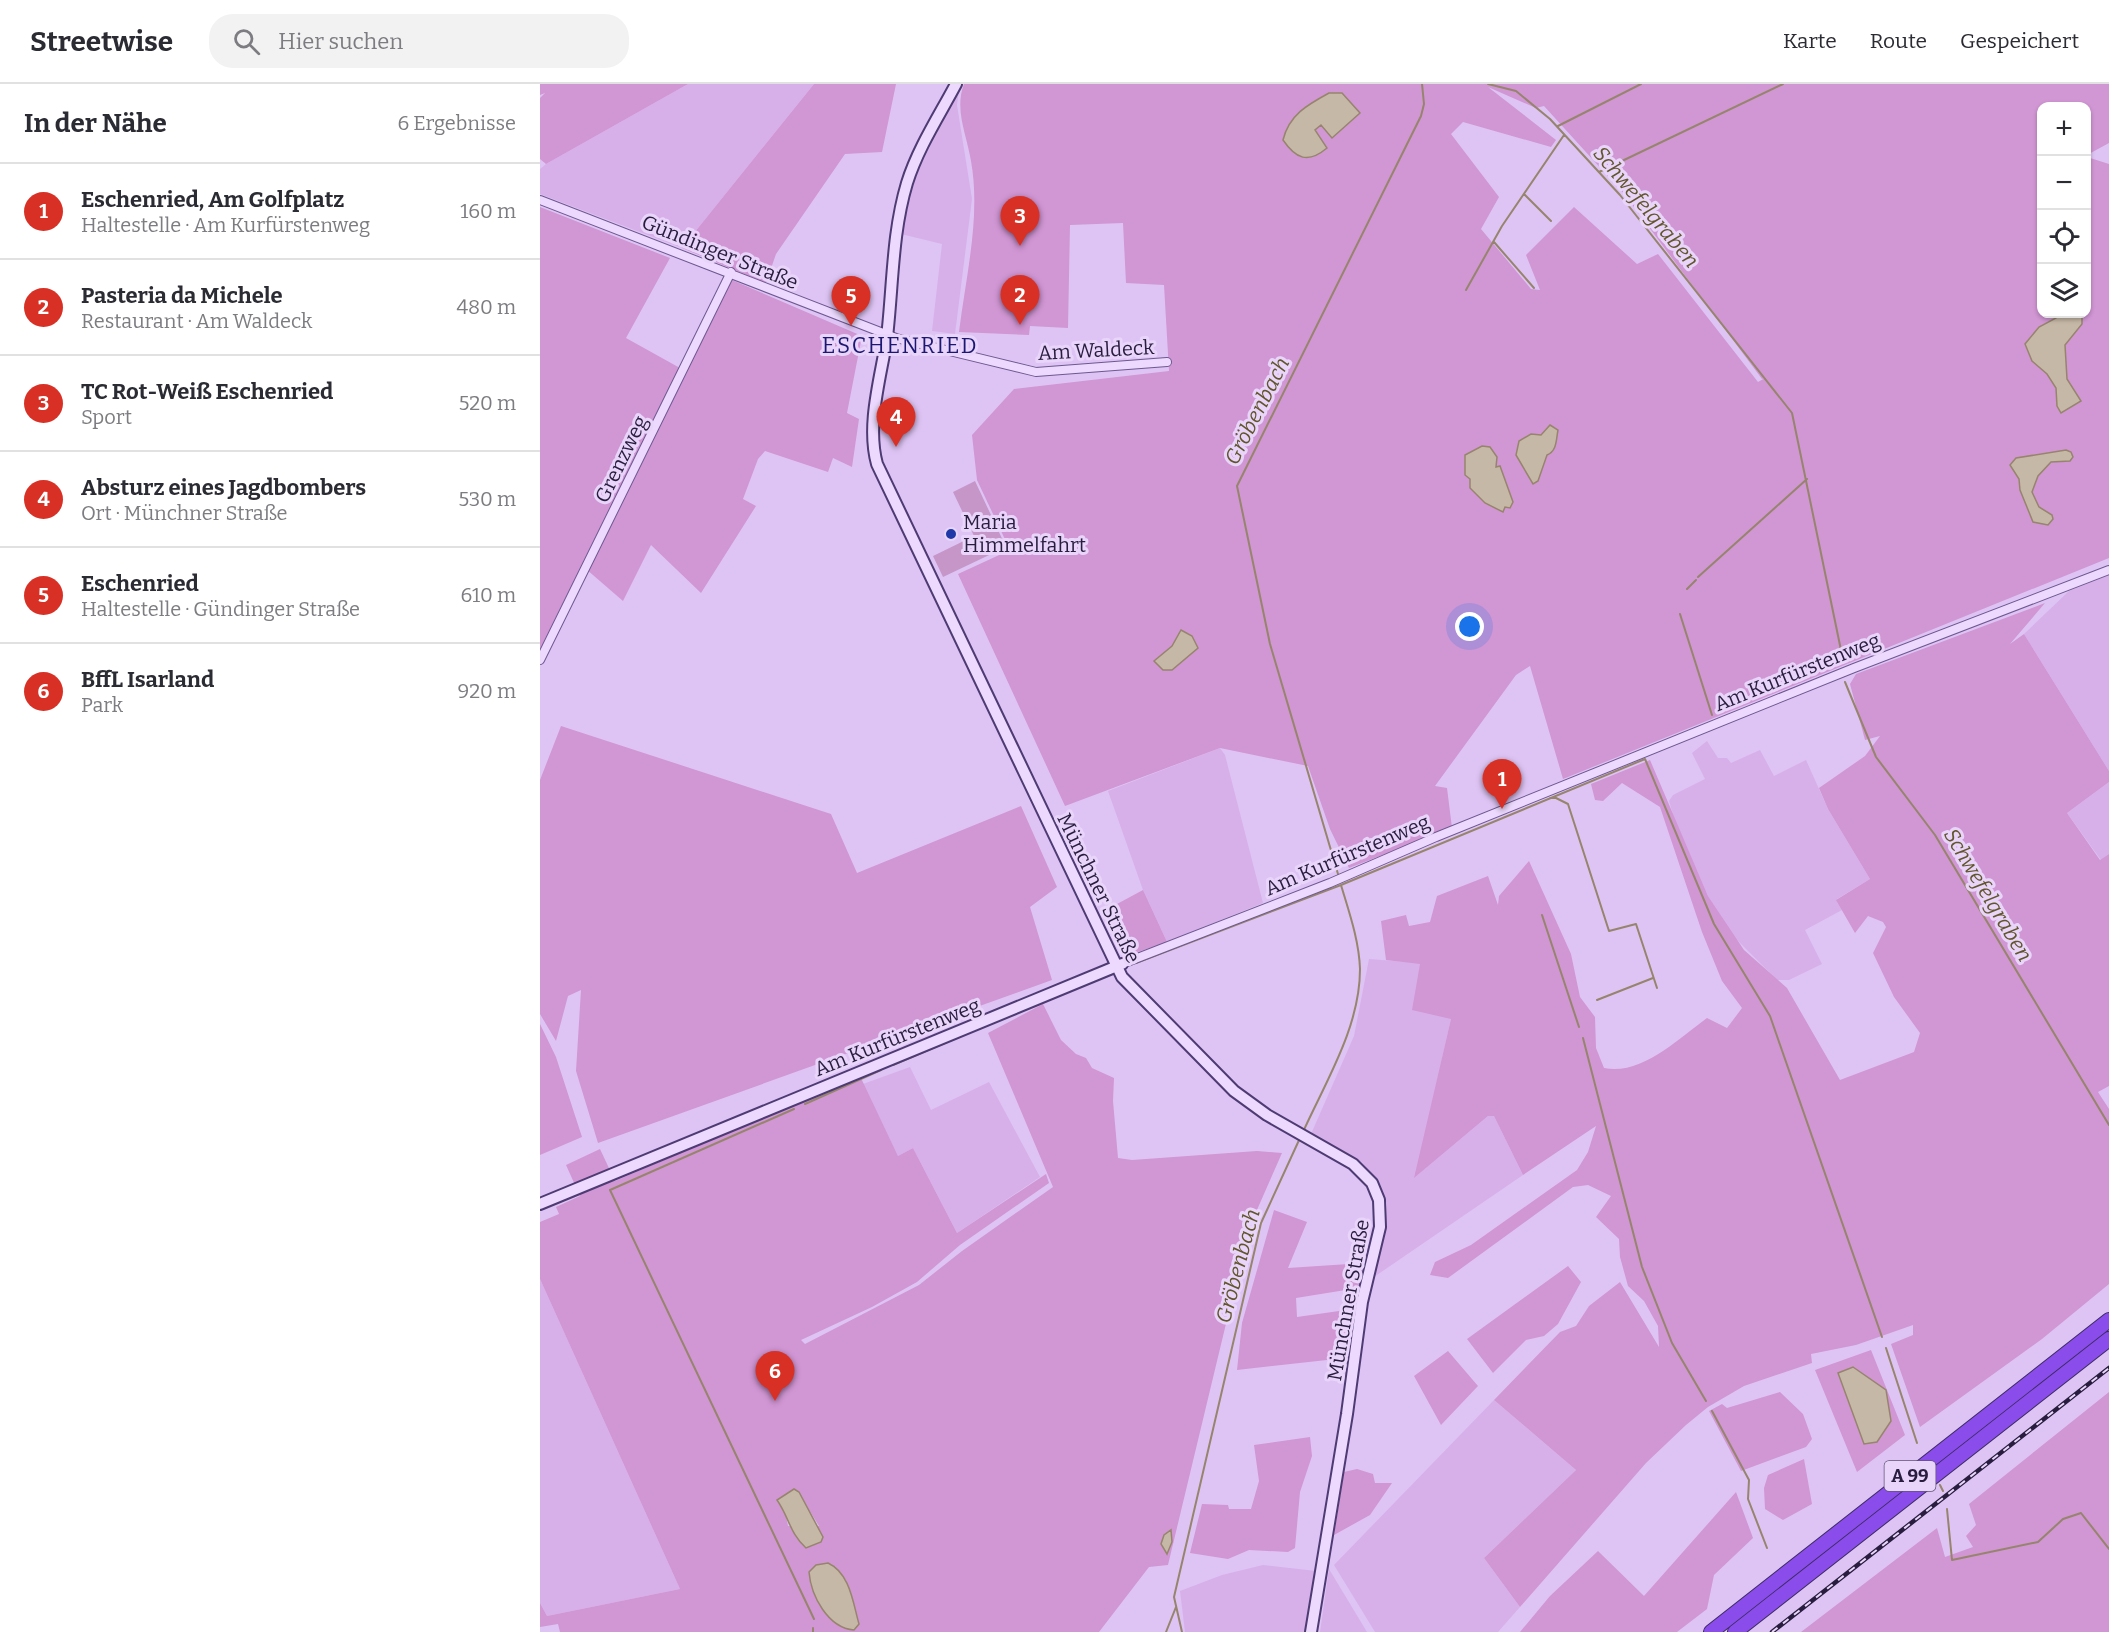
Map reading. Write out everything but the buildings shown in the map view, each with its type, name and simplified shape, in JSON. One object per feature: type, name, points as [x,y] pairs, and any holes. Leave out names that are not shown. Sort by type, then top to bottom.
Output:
[{"type":"highway","name":"A 99","points":[[1711,1632],[2109,1320]]},
{"type":"highway","name":"A 99","points":[[1735,1632],[2109,1339]]},
{"type":"street","name":"Münchner Straße","points":[[956,84],[908,181],[894,253],[887,335],[873,436],[876,464],[1119,965],[1139,997],[1234,1091],[1302,1137],[1353,1164],[1364,1173],[1379,1200],[1381,1214],[1374,1258],[1362,1302],[1311,1632]]},
{"type":"street","name":"Gündinger Straße","points":[[540,200],[731,272],[887,335]]},
{"type":"street","name":"Grenzweg","points":[[540,660],[731,272]]},
{"type":"street","name":"Am Waldeck","points":[[887,335],[1036,372],[1167,362]]},
{"type":"street","name":"Am Kurfürstenweg","points":[[540,1204],[1119,965],[1330,883],[1443,834],[1854,668],[2109,570]]},
{"type":"shaded area","points":[[540,84],[688,84],[546,164],[540,159],[540,98],[545,93],[540,95]]},
{"type":"shaded area","points":[[688,84],[814,84],[682,248],[540,194],[540,169],[546,164]]},
{"type":"shaded area","points":[[814,84],[896,84],[882,152],[845,154],[776,254],[766,283],[682,248]]},
{"type":"shaded area","points":[[964,84],[2109,84],[2109,143],[2091,153],[2091,102],[2037,102],[2037,318],[2091,318],[2091,158],[2109,164],[2109,558],[1563,779],[1530,666],[1516,675],[1435,786],[1447,788],[1452,828],[1349,868],[1330,829],[1308,766],[1220,748],[1065,806],[958,574],[1010,550],[977,480],[972,435],[1014,389],[1169,371],[1164,285],[1126,283],[1123,223],[1070,225],[1068,328],[1030,326],[1029,335],[959,332],[971,246],[974,203],[974,182],[960,103]],"holes":[[[1488,87],[1536,108],[1544,106],[1625,195],[1762,379],[1765,378],[1758,382],[1658,254],[1637,264],[1574,207],[1526,255],[1540,290],[1531,289],[1481,229],[1499,197],[1451,134],[1463,122],[1551,147],[1556,140]]]},
{"type":"shaded area","points":[[959,90],[957,105],[972,199],[955,334],[932,331],[942,244],[901,234],[904,210],[920,166]]},
{"type":"shaded area","points":[[1329,93],[1342,93],[1360,113],[1332,138],[1321,125],[1315,130],[1327,148],[1308,158],[1298,155],[1283,140],[1286,131],[1294,117]]},
{"type":"shaded area","points":[[540,207],[670,258],[626,338],[680,368],[540,652]]},
{"type":"shaded area","points":[[732,280],[862,336],[847,413],[859,419],[852,467],[833,458],[828,472],[765,451],[758,459],[743,499],[756,506],[701,593],[651,545],[623,601],[586,569]]},
{"type":"shaded area","points":[[2056,318],[2082,318],[2082,324],[2065,345],[2067,379],[2081,401],[2061,413],[2057,406],[2056,388],[2047,374],[2032,361],[2025,344],[2039,327]]},
{"type":"shaded area","points":[[1550,425],[1558,430],[1555,445],[1553,451],[1547,455],[1538,481],[1533,484],[1516,455],[1519,441],[1531,434],[1541,435]]},
{"type":"shaded area","points":[[1482,446],[1490,447],[1497,457],[1496,467],[1500,466],[1513,502],[1510,508],[1505,507],[1503,512],[1485,503],[1470,488],[1470,479],[1465,475],[1465,455]]},
{"type":"shaded area","points":[[2066,450],[2071,452],[2073,457],[2070,461],[2051,462],[2038,476],[2032,492],[2039,507],[2052,515],[2053,519],[2048,525],[2033,522],[2020,490],[2019,479],[2010,465],[2016,458]]},
{"type":"shaded area","points":[[975,481],[1006,547],[943,577],[933,556],[974,536],[953,492]]},
{"type":"shaded area","points":[[2109,575],[2109,771],[2024,634],[2069,591]]},
{"type":"shaded area","points":[[2045,603],[2010,644],[2024,634],[2109,771],[2109,782],[2067,813],[2100,860],[2109,854],[2109,1086],[2098,1092],[2109,1109],[2109,1284],[2042,1339],[1920,1427],[1891,1344],[1913,1335],[1913,1325],[1856,1345],[1811,1354],[1812,1363],[1744,1386],[1708,1407],[1646,1463],[1520,1607],[1484,1558],[1576,1470],[1494,1400],[1560,1332],[1576,1326],[1589,1306],[1620,1282],[1659,1347],[1658,1326],[1644,1301],[1628,1286],[1620,1257],[1619,1239],[1596,1217],[1611,1196],[1588,1185],[1573,1187],[1448,1278],[1430,1275],[1435,1262],[1471,1245],[1577,1170],[1588,1152],[1596,1126],[1523,1175],[1494,1116],[1488,1116],[1414,1178],[1451,1019],[1412,1010],[1420,964],[1386,960],[1381,921],[1406,915],[1409,926],[1430,922],[1437,896],[1488,876],[1498,905],[1499,896],[1529,861],[1571,954],[1580,997],[1595,1017],[1596,1048],[1604,1068],[1632,1067],[1645,1061],[1707,1018],[1727,1028],[1742,1008],[1722,981],[1702,932],[1660,807],[1622,783],[1603,801],[1595,800],[1591,784],[1650,760],[1708,896],[1744,950],[1787,988],[1840,1080],[1914,1052],[1920,1033],[1894,997],[1873,953],[1886,927],[1883,922],[1868,916],[1855,933],[1836,900],[1870,879],[1828,809],[1819,788],[1865,756],[1880,736],[1865,740],[1850,684],[1856,674]]},
{"type":"shaded area","points":[[1181,630],[1192,636],[1198,648],[1172,670],[1163,670],[1154,661],[1172,646]]},
{"type":"shaded area","points":[[561,726],[831,814],[857,873],[1021,806],[1057,887],[1030,907],[1052,980],[598,1143],[576,1071],[581,990],[568,996],[556,1041],[540,1014],[540,780]]},
{"type":"shaded area","points":[[1707,741],[1718,758],[1727,758],[1731,763],[1760,750],[1774,776],[1806,760],[1828,809],[1870,879],[1837,899],[1842,910],[1805,930],[1822,964],[1789,980],[1777,980],[1736,939],[1708,896],[1674,818],[1669,801],[1673,795],[1705,779],[1692,753]]},
{"type":"shaded area","points":[[1220,748],[1225,755],[1263,903],[1167,942],[1143,890],[1108,791]]},
{"type":"shaded area","points":[[2109,782],[2109,854],[2101,860],[2067,813]]},
{"type":"shaded area","points":[[1143,890],[1167,942],[1126,956],[1104,911]]},
{"type":"shaded area","points":[[1369,959],[1420,963],[1451,1019],[1415,1177],[1488,1116],[1494,1116],[1523,1175],[1374,1277],[1385,1227],[1387,1203],[1375,1179],[1362,1162],[1311,1134],[1354,1036]]},
{"type":"shaded area","points":[[1043,1004],[1061,1040],[1076,1054],[1086,1058],[1092,1068],[1114,1078],[1113,1101],[1118,1158],[1132,1160],[1257,1151],[1282,1153],[1249,1228],[1168,1565],[1149,1567],[1099,1632],[560,1632],[558,1624],[540,1627],[540,1603],[547,1616],[680,1589],[540,1279],[540,1222],[559,1214],[556,1207],[580,1196],[566,1165],[600,1149],[615,1181],[860,1076],[898,1156],[913,1148],[957,1233],[1046,1174],[1049,1183],[960,1245],[917,1282],[872,1307],[801,1340],[805,1344],[919,1285],[962,1251],[1053,1187],[988,1033]],"holes":[[[777,1500],[811,1513],[819,1526],[788,1526],[785,1511]],[[835,1566],[846,1580],[859,1624],[823,1609],[810,1583]]]},
{"type":"shaded area","points":[[540,1024],[556,1057],[582,1137],[540,1155]]},
{"type":"shaded area","points":[[910,1067],[931,1110],[989,1082],[1040,1177],[957,1233],[913,1148],[898,1156],[863,1084]]},
{"type":"shaded area","points":[[1274,1210],[1307,1222],[1288,1268],[1364,1263],[1358,1288],[1296,1298],[1297,1317],[1353,1309],[1345,1358],[1237,1370],[1242,1323]]},
{"type":"shaded area","points":[[1568,1266],[1581,1282],[1558,1324],[1544,1336],[1526,1340],[1493,1373],[1467,1339]]},
{"type":"shaded area","points":[[540,1279],[680,1589],[547,1616],[540,1603]]},
{"type":"shaded area","points":[[1871,1350],[1905,1435],[1857,1472],[1815,1370]]},
{"type":"shaded area","points":[[1448,1351],[1478,1386],[1441,1425],[1414,1376]]},
{"type":"shaded area","points":[[1853,1367],[1886,1390],[1891,1421],[1877,1442],[1864,1444],[1838,1373]]},
{"type":"shaded area","points":[[1780,1392],[1803,1414],[1812,1439],[1806,1447],[1741,1471],[1709,1411],[1722,1404],[1727,1408]]},
{"type":"shaded area","points":[[2109,1392],[2109,1632],[1801,1632],[1937,1528],[1945,1557],[1973,1547],[1966,1536],[1976,1525],[1969,1504]]},
{"type":"shaded area","points":[[1494,1400],[1576,1470],[1484,1558],[1520,1607],[1498,1632],[1375,1632],[1334,1565]]},
{"type":"shaded area","points":[[1310,1437],[1312,1456],[1300,1492],[1295,1548],[1288,1552],[1249,1550],[1228,1559],[1190,1553],[1202,1504],[1228,1505],[1229,1509],[1251,1509],[1259,1481],[1254,1445]]},
{"type":"shaded area","points":[[1804,1459],[1812,1504],[1783,1520],[1765,1509],[1764,1488],[1768,1475]]},
{"type":"shaded area","points":[[1357,1469],[1373,1474],[1375,1483],[1392,1483],[1370,1515],[1334,1535],[1344,1472]]},
{"type":"shaded area","points":[[794,1489],[799,1492],[823,1537],[821,1542],[806,1548],[796,1537],[777,1500]]},
{"type":"shaded area","points":[[1736,1492],[1753,1538],[1714,1575],[1707,1609],[1677,1632],[1520,1632],[1550,1596],[1598,1551],[1644,1596]]},
{"type":"shaded area","points":[[1171,1530],[1172,1542],[1167,1554],[1161,1544],[1164,1535]]},
{"type":"shaded area","points":[[828,1563],[841,1574],[850,1589],[859,1624],[854,1630],[845,1628],[829,1617],[813,1591],[809,1572],[816,1565]]},
{"type":"shaded area","points":[[1263,1565],[1316,1571],[1306,1632],[1185,1632],[1180,1591],[1222,1575]]},
{"type":"shaded area","points":[[1329,1569],[1367,1632],[1320,1632]]},
{"type":"waterway","name":"Gröbenbach","points":[[1338,874],[1270,644],[1237,486],[1421,116],[1424,104],[1422,84]]},
{"type":"waterway","name":"Schwefelgraben","points":[[1488,84],[1516,91],[1550,119],[1620,195],[1792,413],[1842,655]]},
{"type":"waterway","points":[[1558,126],[1641,84]]},
{"type":"waterway","points":[[1599,172],[1783,84]]},
{"type":"waterway","points":[[1466,290],[1502,226],[1564,135]]},
{"type":"waterway","points":[[1524,194],[1551,221]]},
{"type":"waterway","points":[[1494,242],[1534,288]]},
{"type":"waterway","points":[[1698,577],[1807,479]]},
{"type":"waterway","points":[[1687,589],[1696,580]]},
{"type":"waterway","points":[[1680,614],[1712,715]]},
{"type":"waterway","name":"Schwefelgraben","points":[[1845,682],[1876,757],[1935,835],[2109,1125]]},
{"type":"waterway","points":[[1136,963],[1341,885],[1645,759],[1714,924],[1770,1016],[1882,1337]]},
{"type":"waterway","points":[[1550,798],[1556,798],[1568,804],[1609,931],[1636,924],[1657,988]]},
{"type":"waterway","name":"Gröbenbach","points":[[1303,1132],[1348,1033],[1358,991],[1360,969],[1358,947],[1341,885]]},
{"type":"waterway","points":[[1542,915],[1579,1027]]},
{"type":"waterway","points":[[1597,1000],[1653,978]]},
{"type":"waterway","points":[[893,1065],[959,1037]]},
{"type":"waterway","points":[[1583,1038],[1642,1267],[1672,1343],[1706,1401]]},
{"type":"waterway","points":[[805,1104],[881,1070]]},
{"type":"waterway","points":[[794,1109],[610,1190],[814,1619]]},
{"type":"waterway","name":"Gröbenbach","points":[[1182,1632],[1174,1597],[1261,1223],[1300,1138]]},
{"type":"waterway","points":[[1886,1348],[1917,1443]]},
{"type":"waterway","points":[[1712,1411],[1749,1480],[1748,1499],[1767,1548]]},
{"type":"waterway","points":[[1940,1485],[1943,1491]]},
{"type":"waterway","points":[[1947,1509],[1952,1560],[2038,1542],[2063,1519],[2081,1513],[2109,1549]]},
{"type":"waterway","points":[[1166,1632],[1176,1607]]},
{"type":"railway","points":[[1772,1632],[2109,1368]]},
{"type":"place","name":"TC Rot-Weiß Eschenried","points":[[1020,246]]},
{"type":"place","name":"Pasteria da Michele","points":[[1020,325]]},
{"type":"place","name":"Eschenried","points":[[851,326]]},
{"type":"place","name":"Absturz eines Jagdbombers","points":[[896,447]]},
{"type":"place","name":"Maria Himmelfahrt","points":[[951,534]]},
{"type":"place","name":"Eschenried, Am Golfplatz","points":[[1502,809]]},
{"type":"place","name":"BffL Isarland","points":[[775,1401]]},
{"type":"district","name":"ESCHENRIED","points":[[900,345]]}]
